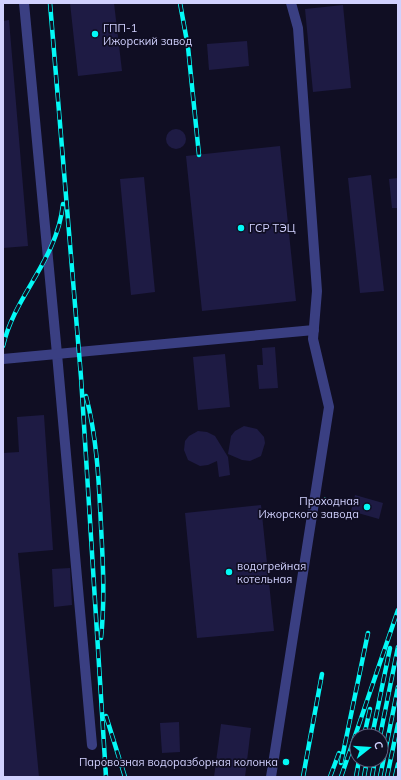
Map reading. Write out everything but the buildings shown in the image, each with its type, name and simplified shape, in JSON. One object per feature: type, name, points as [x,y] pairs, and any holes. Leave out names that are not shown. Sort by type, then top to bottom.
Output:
[{"type":"lane","points":[[24,3],[92,745]]},
{"type":"lane","points":[[272,777],[329,407],[313,339],[317,283],[298,28],[291,3]]},
{"type":"lane","points":[[3,359],[314,330]]},
{"type":"path","points":[[315,497],[353,503]]},
{"type":"railway","points":[[50,3],[81,377],[106,777]]},
{"type":"railway","points":[[180,3],[188,47],[199,155]]},
{"type":"railway","points":[[3,346],[9,327],[17,310],[53,243],[63,204]]},
{"type":"railway","points":[[86,396],[93,428],[97,460],[103,582],[101,638]]},
{"type":"railway","points":[[341,777],[398,610]]},
{"type":"railway","points":[[341,763],[368,633]]},
{"type":"railway","points":[[382,728],[398,647]]},
{"type":"railway","points":[[374,728],[390,648]]},
{"type":"railway","points":[[303,777],[322,674]]},
{"type":"railway","points":[[380,777],[398,687]]},
{"type":"railway","points":[[366,728],[370,709]]},
{"type":"railway","points":[[106,716],[125,777]]},
{"type":"railway","points":[[387,777],[398,724]]},
{"type":"railway","points":[[330,777],[339,753]]},
{"type":"railway","points":[[395,777],[398,764]]},
{"type":"railway","points":[[356,777],[358,768]]},
{"type":"railway","points":[[364,777],[366,768]]},
{"type":"railway","points":[[372,777],[374,768]]},
{"type":"place","name":"ГПП-1 Ижорский завод","points":[[95,34]]},
{"type":"place","name":"ГСР ТЭЦ","points":[[241,228]]},
{"type":"place","name":"Проходная Ижорского завода","points":[[367,507]]},
{"type":"place","name":"водогрейная котельная","points":[[229,572]]},
{"type":"place","name":"Паровозная водоразборная колонка","points":[[286,762]]}]
